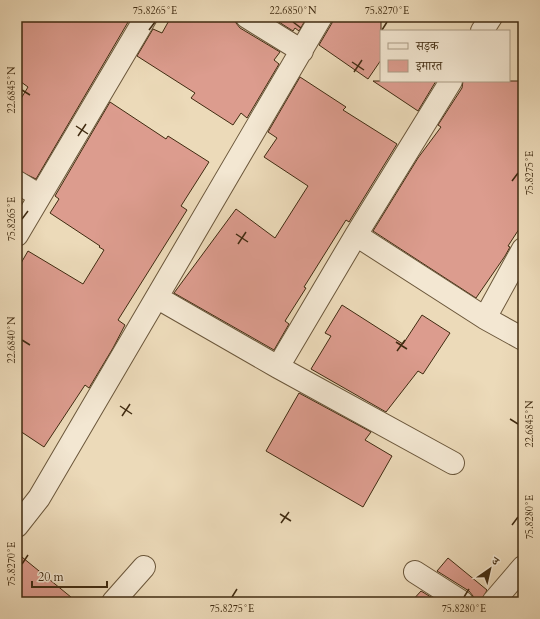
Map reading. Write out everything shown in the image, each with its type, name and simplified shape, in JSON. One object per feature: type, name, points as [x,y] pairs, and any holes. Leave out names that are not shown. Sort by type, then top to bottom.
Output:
[{"type":"street","points":[[17,235],[146,17]]},
{"type":"street","points":[[246,17],[302,51]]},
{"type":"street","points":[[17,526],[40,498],[321,17]]},
{"type":"street","points":[[483,30],[490,17]]},
{"type":"street","points":[[278,367],[356,234],[450,82]]},
{"type":"street","points":[[17,182],[40,196]]},
{"type":"street","points":[[356,234],[485,318],[523,339]]},
{"type":"street","points":[[485,318],[523,249]]},
{"type":"street","points":[[158,298],[278,367],[453,463]]},
{"type":"street","points":[[113,602],[144,567]]},
{"type":"street","points":[[493,602],[523,567]]},
{"type":"street","points":[[416,572],[462,602]]},
{"type":"building","points":[[17,17],[131,17],[36,179],[17,170],[17,105],[28,87],[17,79]]},
{"type":"building","points":[[171,17],[235,17],[236,23],[240,28],[280,52],[274,60],[279,64],[247,118],[241,113],[233,125],[191,98],[195,93],[137,56],[153,29],[162,33]]},
{"type":"building","points":[[271,17],[307,17],[299,31],[295,28],[293,31]]},
{"type":"building","points":[[333,17],[381,17],[380,61],[368,79],[319,45],[332,23]]},
{"type":"building","points":[[300,77],[346,107],[343,110],[397,144],[349,222],[346,220],[304,287],[306,288],[285,321],[289,324],[274,350],[174,293],[236,209],[275,238],[308,186],[264,157],[277,138],[268,132]]},
{"type":"building","points":[[373,81],[435,82],[418,111]]},
{"type":"building","points":[[523,81],[523,223],[508,246],[510,247],[505,256],[476,298],[373,231],[418,158],[441,127],[438,125],[462,88],[463,82]]},
{"type":"building","points":[[110,102],[166,139],[168,136],[209,162],[181,206],[187,210],[118,320],[125,325],[113,348],[89,388],[85,385],[44,447],[17,429],[17,270],[28,251],[83,284],[104,250],[50,213],[59,199],[55,196]]},
{"type":"building","points":[[342,305],[403,344],[422,315],[450,333],[423,374],[418,371],[386,412],[311,369],[331,336],[325,333]]},
{"type":"building","points":[[299,393],[371,432],[365,440],[392,456],[363,507],[266,451]]},
{"type":"building","points":[[17,553],[77,602],[17,602]]},
{"type":"building","points":[[448,558],[487,590],[481,602],[474,602],[473,596],[469,591],[437,571]]},
{"type":"building","points":[[421,591],[439,602],[411,602]]}]
